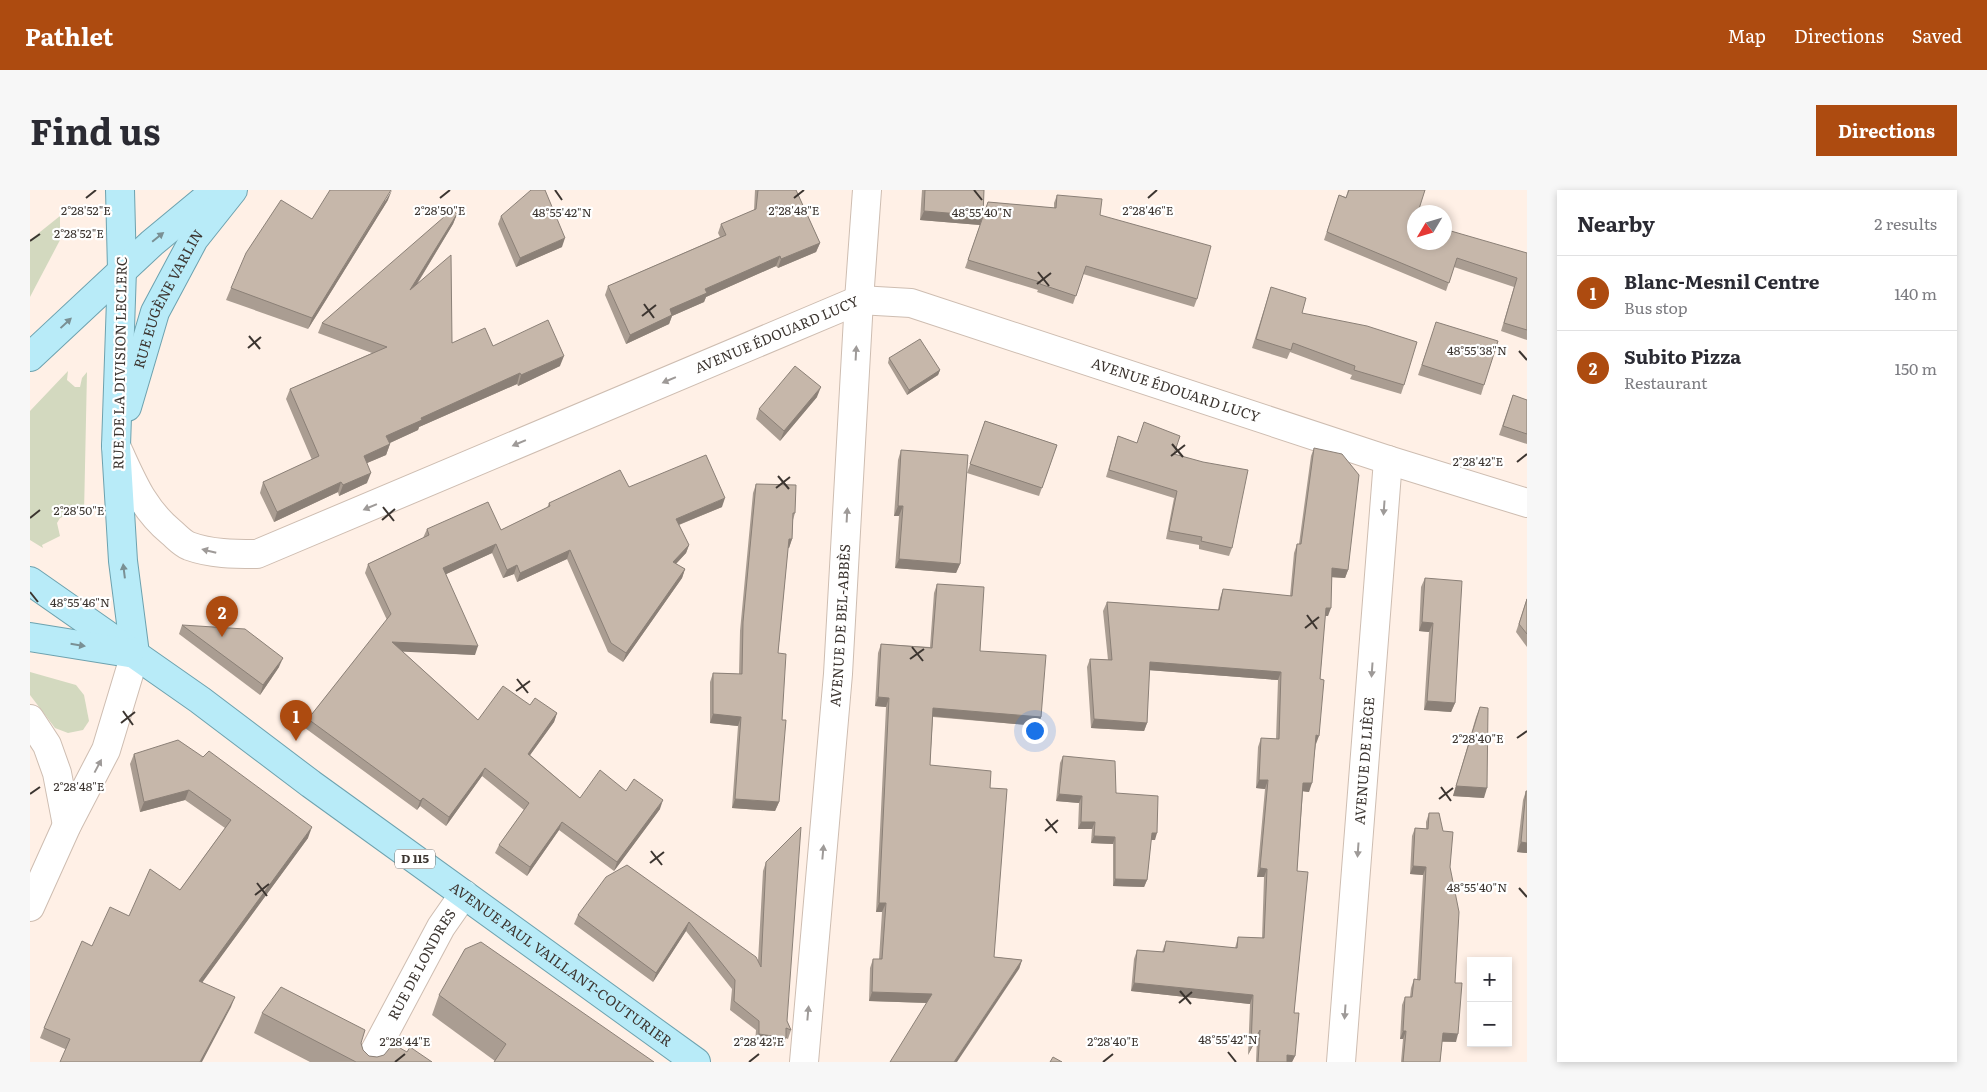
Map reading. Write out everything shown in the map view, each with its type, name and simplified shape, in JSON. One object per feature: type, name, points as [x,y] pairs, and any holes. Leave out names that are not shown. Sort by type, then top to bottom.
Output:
[{"type":"main road","name":"RUE DE LA DIVISION LECLERC","points":[[120,190],[122,270],[116,446],[123,561],[135,654]]},
{"type":"main road","name":"RUE EUGÈNE VARLIN","points":[[30,356],[152,243],[216,190]]},
{"type":"main road","name":"RUE EUGÈNE VARLIN","points":[[116,446],[155,312],[194,239],[233,190]]},
{"type":"main road","name":"AVENUE PAUL VAILLANT-COUTURIER","points":[[30,581],[135,654],[696,1062]]},
{"type":"main road","name":"AVENUE PAUL VAILLANT-COUTURIER","points":[[30,637],[135,654]]},
{"type":"street","name":"AVENUE DE BEL-ABBÈS","points":[[804,1062],[838,674],[867,190]]},
{"type":"street","name":"AVENUE ÉDOUARD LUCY","points":[[116,446],[142,501],[161,524],[183,542],[190,546],[221,554],[257,554],[859,300],[911,303],[1388,460],[1527,503]]},
{"type":"street","name":"AVENUE DE LIÈGE","points":[[1341,1062],[1388,460]]},
{"type":"street","points":[[30,907],[67,825],[106,750],[135,654]]},
{"type":"street","points":[[30,719],[47,745],[57,773],[67,825]]},
{"type":"street","name":"RUE DE LONDRES","points":[[369,1062],[441,927],[464,894]]},
{"type":"green space","points":[[60,216],[60,240],[30,297],[30,240]]},
{"type":"green space","points":[[68,371],[67,380],[75,387],[80,387],[82,378],[87,372],[84,514],[74,512],[60,518],[57,523],[60,536],[42,545],[43,548],[30,540],[30,411]]},
{"type":"green space","points":[[30,672],[76,685],[84,695],[89,721],[83,730],[68,733],[55,728],[30,695]]},
{"type":"building","points":[[330,190],[391,190],[312,318],[231,288],[246,253],[281,200],[312,219]]},
{"type":"building","points":[[531,190],[545,190],[565,238],[520,258],[501,216]]},
{"type":"building","points":[[758,190],[796,190],[820,243],[781,259],[780,256],[705,289],[707,293],[670,309],[672,315],[630,335],[608,286],[726,235],[721,224],[756,209]]},
{"type":"building","points":[[925,190],[984,190],[983,216],[924,211]]},
{"type":"building","points":[[1349,190],[1425,190],[1420,205],[1407,205],[1407,250],[1452,250],[1452,231],[1527,253],[1527,330],[1504,323],[1517,278],[1457,258],[1449,283],[1327,232],[1339,195],[1346,198]]},
{"type":"building","points":[[1057,195],[1102,199],[1100,215],[1211,246],[1197,299],[1086,266],[1076,296],[1040,284],[1040,282],[968,260],[988,202],[1056,208]]},
{"type":"building","points":[[452,210],[457,214],[410,290],[451,255],[452,343],[485,328],[493,346],[548,320],[564,356],[521,375],[520,373],[386,436],[390,444],[364,456],[371,473],[343,485],[341,482],[277,512],[263,482],[319,456],[290,389],[387,347],[322,323]]},
{"type":"building","points":[[1271,287],[1306,298],[1302,313],[1367,326],[1417,342],[1404,385],[1354,370],[1355,366],[1293,343],[1291,350],[1256,339]]},
{"type":"building","points":[[1436,322],[1498,341],[1484,385],[1422,365]]},
{"type":"building","points":[[920,339],[940,370],[909,390],[889,358]]},
{"type":"building","points":[[795,366],[821,387],[784,431],[759,409]]},
{"type":"building","points":[[1513,395],[1527,400],[1527,434],[1503,426]]},
{"type":"building","points":[[985,421],[1057,445],[1042,488],[970,464]]},
{"type":"building","points":[[1144,422],[1180,436],[1174,454],[1203,462],[1248,470],[1232,548],[1201,541],[1202,537],[1169,531],[1177,491],[1109,470],[1118,436],[1137,443]]},
{"type":"building","points":[[1314,448],[1342,454],[1359,475],[1348,570],[1332,568],[1331,608],[1326,608],[1320,679],[1324,680],[1319,736],[1316,735],[1312,783],[1303,783],[1297,871],[1308,872],[1294,1013],[1299,1013],[1295,1056],[1287,1055],[1287,1062],[1258,1062],[1260,1030],[1251,1047],[1253,995],[1134,983],[1137,950],[1164,952],[1166,941],[1237,948],[1238,937],[1264,938],[1267,869],[1260,868],[1268,780],[1259,780],[1261,738],[1279,739],[1281,672],[1150,662],[1147,723],[1094,719],[1090,659],[1112,660],[1107,602],[1219,610],[1223,589],[1292,596],[1297,544],[1301,544]]},
{"type":"building","points":[[901,450],[968,455],[960,564],[899,559],[903,506],[898,506]]},
{"type":"building","points":[[706,455],[725,498],[676,519],[689,545],[673,562],[685,569],[626,653],[611,643],[570,550],[520,573],[517,565],[507,570],[496,544],[443,568],[478,646],[392,642],[478,720],[503,686],[530,705],[535,698],[557,713],[528,754],[580,798],[600,770],[626,791],[634,779],[663,800],[617,862],[562,822],[530,867],[499,845],[529,803],[485,768],[449,817],[423,798],[420,801],[308,719],[391,614],[368,564],[429,535],[427,529],[488,502],[501,530],[550,506],[549,503],[620,470],[629,487]]},
{"type":"building","points":[[756,484],[796,485],[795,513],[793,513],[792,539],[789,539],[778,653],[786,654],[782,720],[786,720],[779,802],[735,799],[741,717],[713,714],[713,673],[742,674],[743,622]]},
{"type":"building","points":[[1425,578],[1462,581],[1455,703],[1427,701],[1433,623],[1422,622]]},
{"type":"building","points":[[937,584],[984,587],[980,651],[1046,655],[1041,717],[933,708],[930,765],[991,771],[990,788],[1007,789],[994,957],[1022,960],[954,1062],[890,1062],[932,994],[872,992],[873,959],[882,959],[886,903],[879,903],[889,698],[878,697],[881,644],[932,648]]},
{"type":"building","points":[[1527,599],[1527,634],[1519,624]]},
{"type":"building","points":[[182,625],[245,629],[283,658],[263,685]]},
{"type":"building","points":[[1480,707],[1488,708],[1487,788],[1456,786]]},
{"type":"building","points":[[178,740],[203,757],[209,751],[312,827],[199,981],[235,997],[200,1062],[60,1062],[70,1039],[44,1028],[82,941],[92,946],[110,907],[129,916],[150,869],[180,890],[231,820],[189,790],[144,802],[134,754]]},
{"type":"building","points":[[1063,756],[1115,761],[1116,793],[1158,796],[1157,833],[1152,833],[1147,880],[1115,879],[1115,837],[1094,836],[1095,822],[1081,822],[1082,796],[1059,794]]},
{"type":"building","points":[[1527,791],[1527,843],[1521,842]]},
{"type":"building","points":[[1429,813],[1439,813],[1443,831],[1453,832],[1450,867],[1459,912],[1455,983],[1462,983],[1458,1034],[1443,1033],[1440,1062],[1403,1062],[1406,1031],[1403,1031],[1405,997],[1412,997],[1414,979],[1420,980],[1426,867],[1413,866],[1415,828],[1428,829]]},
{"type":"building","points":[[801,827],[787,1021],[791,1030],[786,1028],[786,1038],[759,1034],[759,1021],[734,1001],[735,980],[689,922],[656,973],[578,915],[606,877],[627,865],[756,957],[761,967],[766,862]]},
{"type":"building","points":[[481,942],[654,1062],[494,1062],[506,1044],[439,995],[465,949]]},
{"type":"building","points":[[281,987],[365,1030],[361,1043],[363,1050],[369,1056],[377,1057],[384,1055],[393,1044],[407,1052],[410,1047],[432,1062],[356,1062],[262,1013]]},
{"type":"building","points":[[1053,1057],[1062,1062],[1050,1062]]},
{"type":"place","name":"Subito Pizza","points":[[222,637]]},
{"type":"place","name":"Blanc-Mesnil Centre","points":[[296,741]]}]
